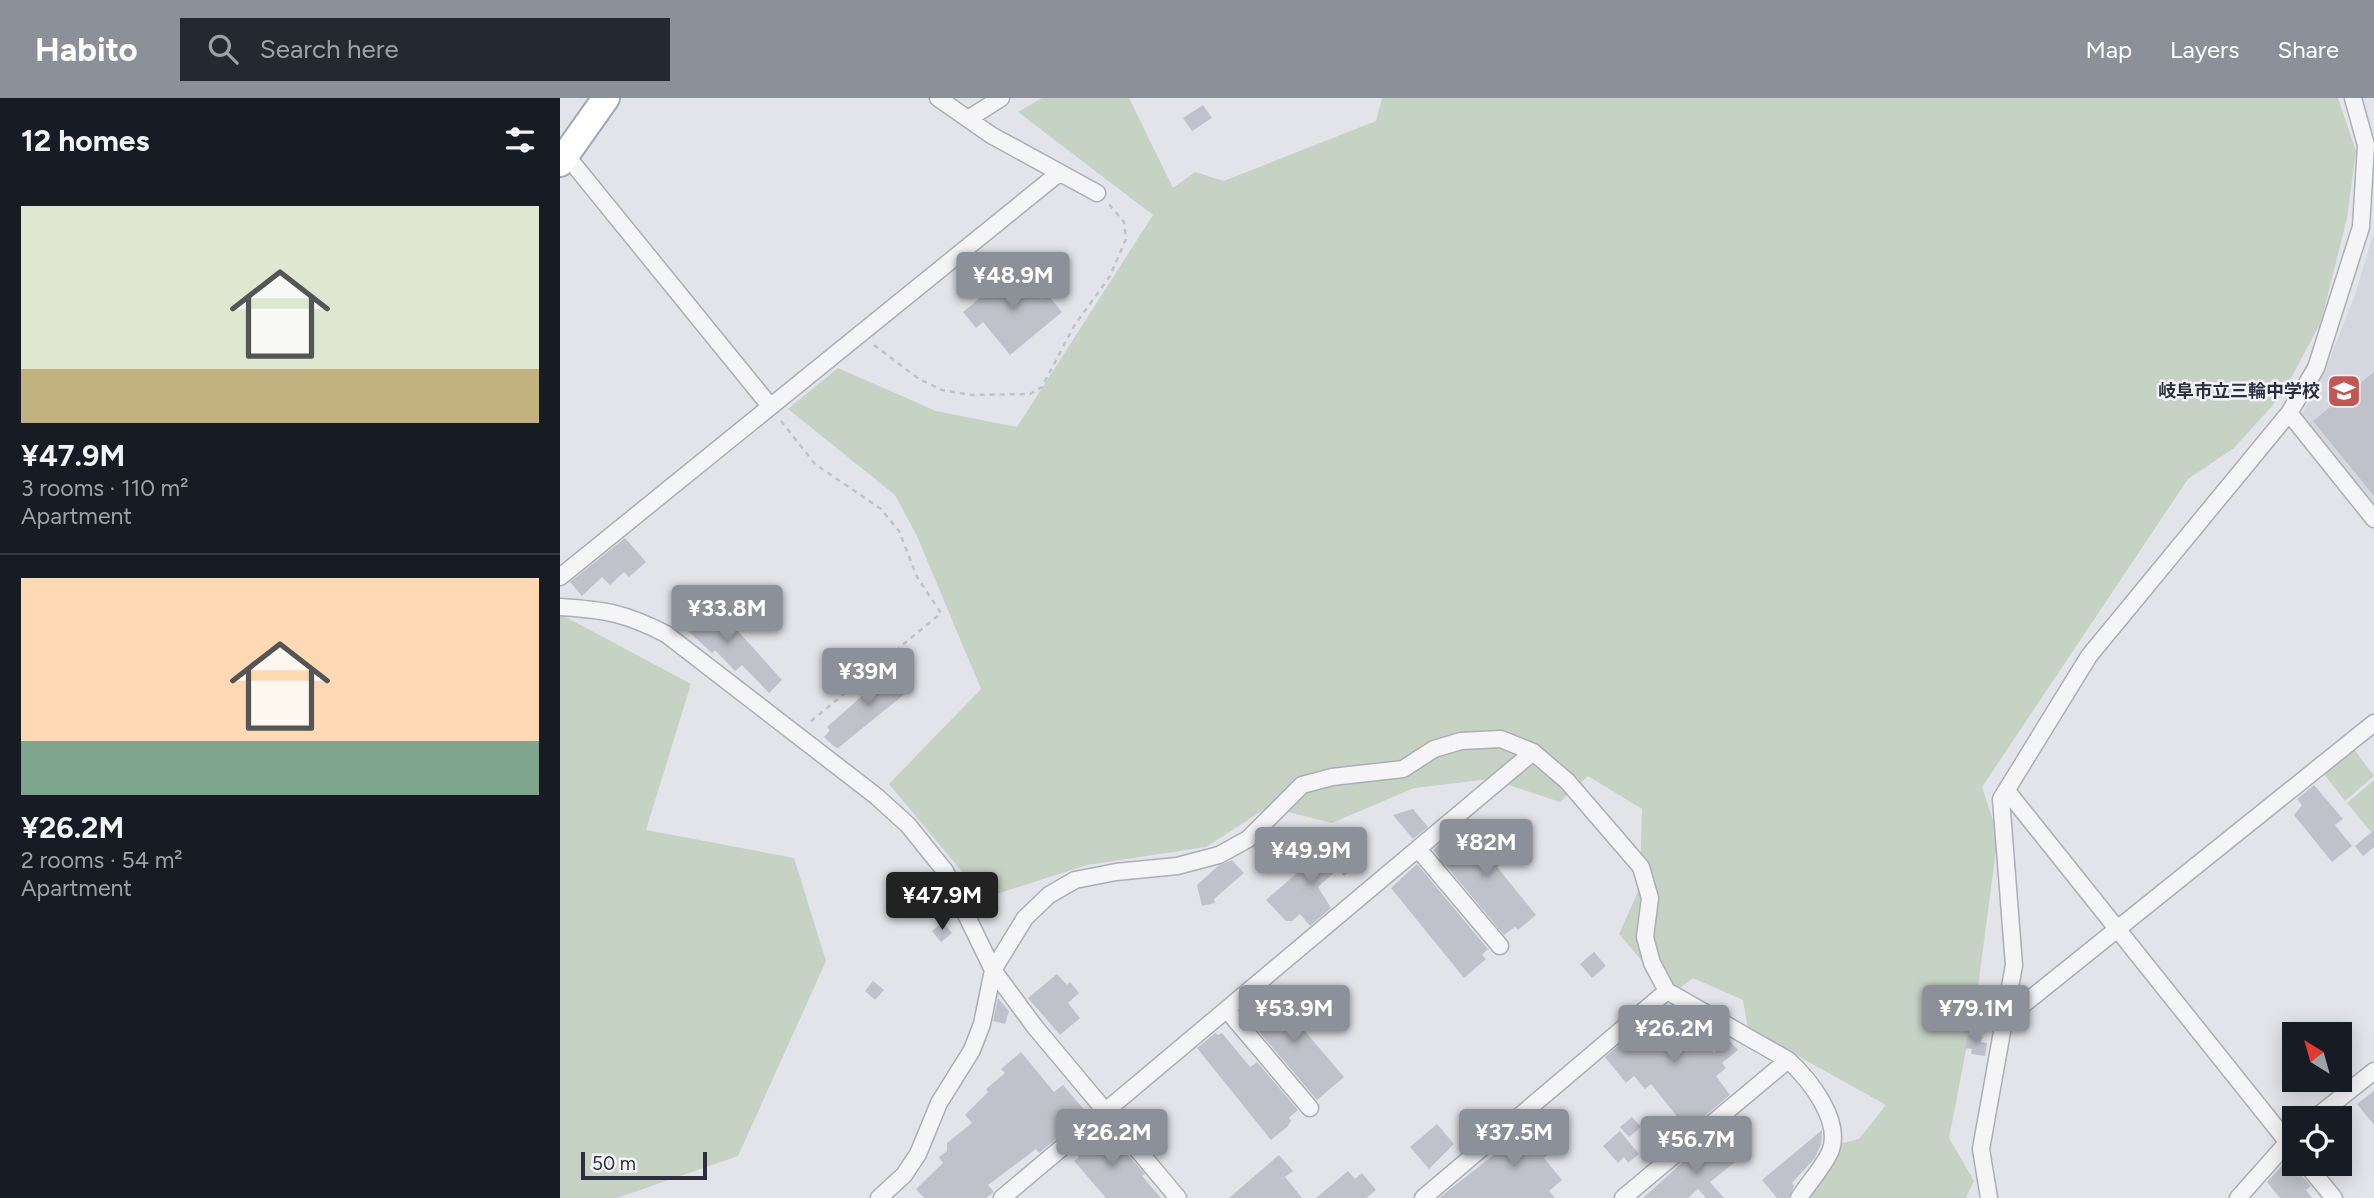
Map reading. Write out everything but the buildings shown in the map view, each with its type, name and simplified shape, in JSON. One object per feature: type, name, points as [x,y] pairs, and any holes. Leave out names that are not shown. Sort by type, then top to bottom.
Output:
[{"type":"main road","points":[[562,155],[606,98]]},
{"type":"street","points":[[939,98],[991,135],[1097,193]]},
{"type":"street","points":[[968,119],[1001,98]]},
{"type":"street","points":[[1989,1198],[1981,1149],[2014,965],[2001,799],[2089,656],[2289,414],[2316,368],[2361,227],[2366,145],[2353,98]]},
{"type":"street","points":[[562,155],[770,406]]},
{"type":"street","points":[[560,577],[1059,173]]},
{"type":"street","points":[[2289,414],[2374,519]]},
{"type":"street","points":[[560,607],[628,615],[666,634],[876,796],[926,846],[945,871],[993,970],[1104,1111],[1178,1198]]},
{"type":"street","points":[[2004,1020],[2374,723]]},
{"type":"street","points":[[878,1198],[904,1175],[918,1154],[939,1103],[972,1050],[982,1024],[993,970],[1025,918],[1049,895],[1075,880],[1116,872],[1177,866],[1219,855],[1248,839],[1302,785],[1332,777],[1403,768],[1434,749],[1461,741],[1501,739],[1533,752],[1567,781],[1642,867],[1650,898],[1645,937],[1652,963],[1667,991],[1788,1060],[1799,1069],[1827,1111],[1833,1134],[1830,1151],[1799,1198]]},
{"type":"street","points":[[1002,1198],[1533,752]]},
{"type":"street","points":[[2007,792],[2282,1130]]},
{"type":"street","points":[[1419,849],[1500,946]]},
{"type":"street","points":[[1423,1198],[1667,991]]},
{"type":"street","points":[[1227,1010],[1310,1108]]},
{"type":"street","points":[[1623,1198],[1788,1060]]},
{"type":"street","points":[[2330,1106],[2374,1071]]},
{"type":"street","points":[[2238,1198],[2282,1152]]},
{"type":"street","points":[[2316,1176],[2334,1198]]},
{"type":"path","points":[[860,335],[919,379],[942,390],[972,395],[1030,394],[1042,387],[1074,326],[1110,276],[1126,239],[1124,222],[1114,208],[1097,193]]},
{"type":"path","points":[[770,406],[815,464],[881,509],[899,531],[917,577],[941,613],[796,734]]},
{"type":"shaded area","name":"岐阜市立三輪中学校","points":[[2374,231],[2374,508],[2301,416],[2327,366],[2355,295]]},
{"type":"green space","points":[[1042,98],[1129,98],[1173,188],[1195,172],[1224,181],[1376,121],[1382,98],[2338,98],[2356,151],[2347,218],[2321,322],[2282,395],[2234,448],[2188,479],[1982,787],[1998,835],[1977,994],[1949,1138],[1974,1181],[1966,1198],[1793,1198],[1835,1145],[1859,1139],[1886,1105],[1748,1028],[1743,1000],[1693,978],[1671,995],[1619,934],[1640,887],[1642,809],[1588,776],[1560,802],[1491,779],[1414,788],[1332,823],[1268,807],[1206,847],[1087,865],[984,898],[889,784],[981,689],[917,536],[895,495],[788,409],[838,368],[936,411],[1017,427],[1153,215],[1018,112]]},
{"type":"green space","points":[[560,614],[691,684],[646,830],[794,858],[826,961],[738,1156],[617,1198],[560,1198]]},
{"type":"green space","points":[[2350,744],[2374,776],[2345,801],[2319,768]]},
{"type":"green space","points":[[2374,780],[2374,830],[2371,832],[2347,803]]},
{"type":"place","name":"岐阜市立三輪中学校","points":[[2344,391]]}]
